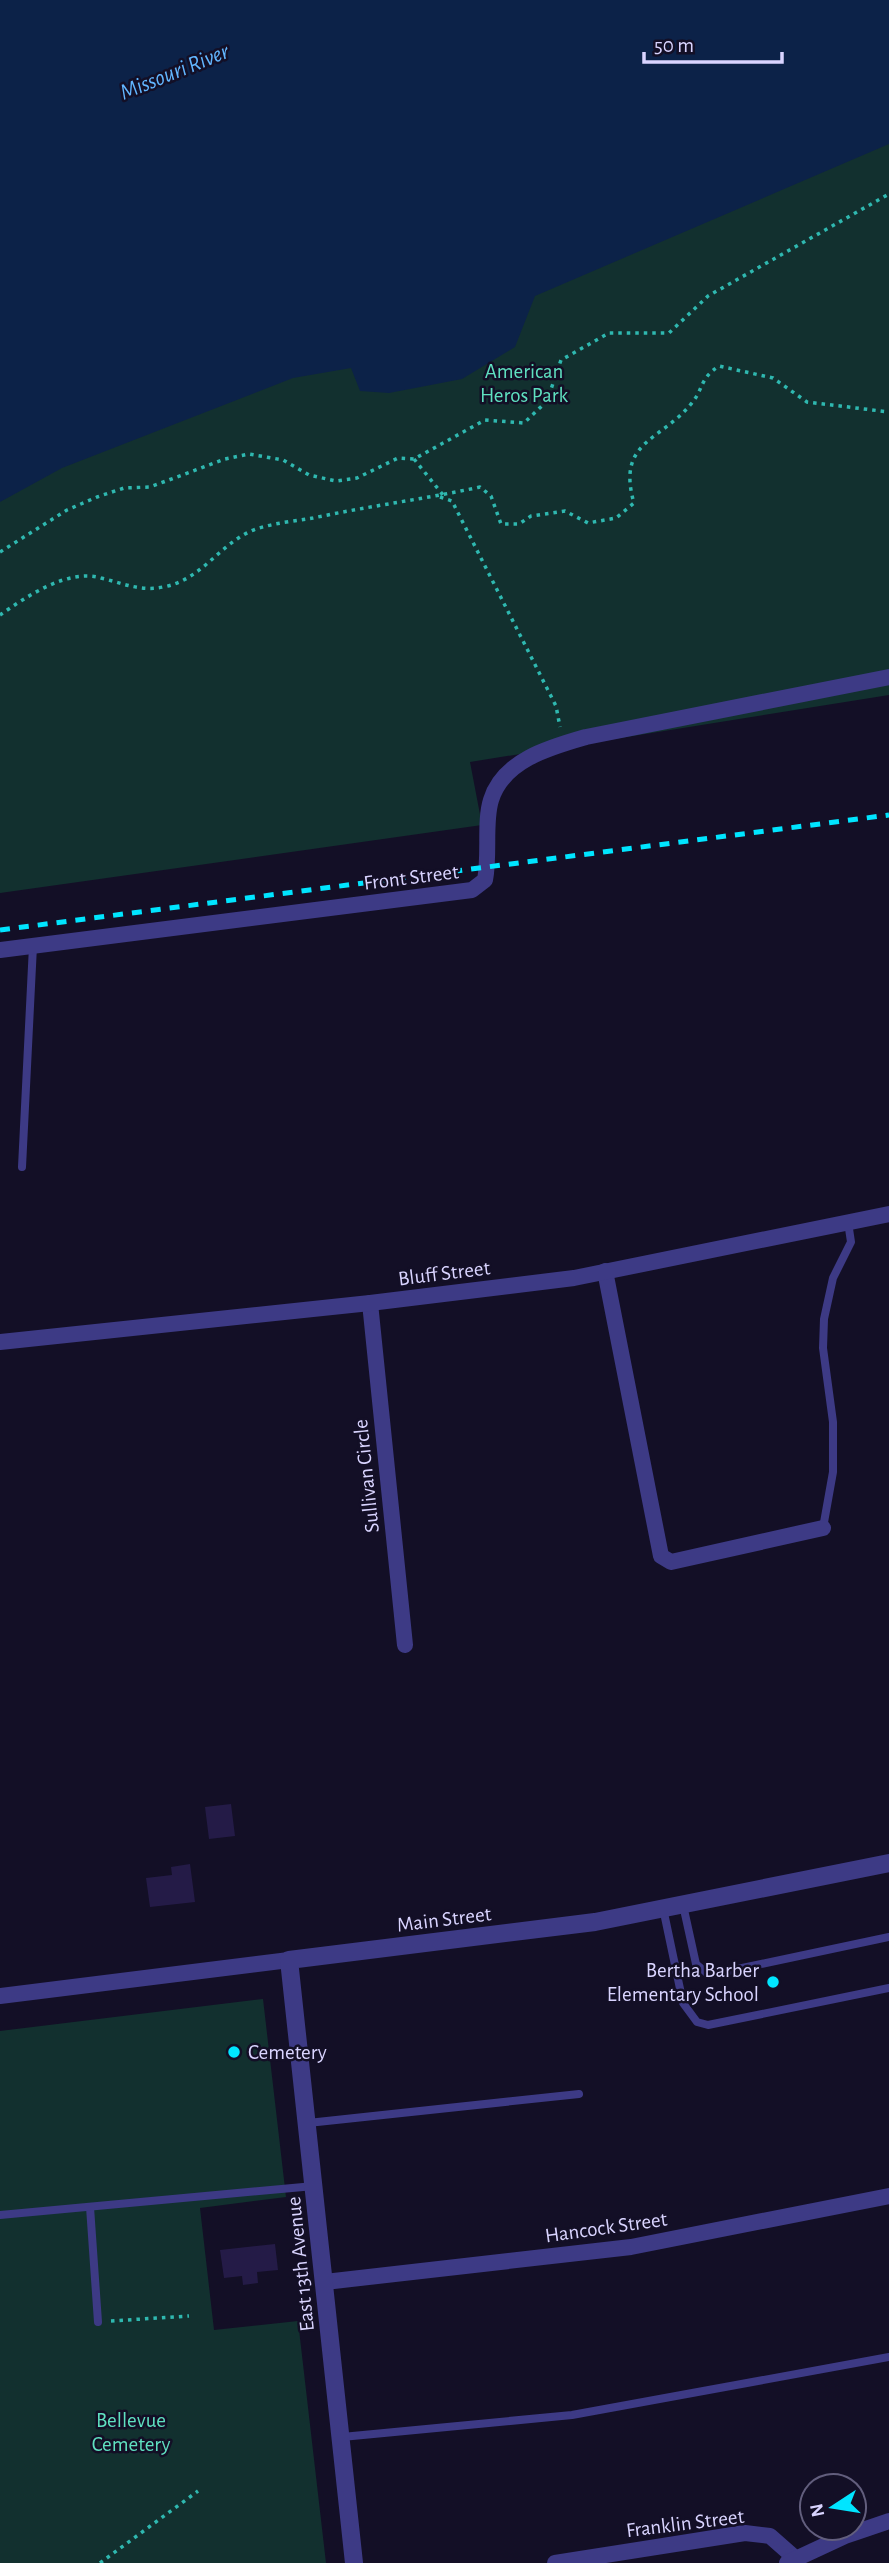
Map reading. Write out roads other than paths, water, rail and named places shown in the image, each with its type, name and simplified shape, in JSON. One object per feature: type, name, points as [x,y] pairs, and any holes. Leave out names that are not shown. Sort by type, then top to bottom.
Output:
[{"type":"street","name":"Front Street","points":[[0,950],[472,890],[485,880],[490,801],[500,782],[522,762],[564,743],[889,677]]},
{"type":"street","name":"Bluff Street","points":[[0,1342],[370,1303],[574,1278],[889,1214]]},
{"type":"street","points":[[605,1270],[661,1556],[671,1562],[823,1528]]},
{"type":"street","name":"Sullivan Circle","points":[[370,1303],[405,1645]]},
{"type":"street","name":"Main Street","points":[[0,1996],[545,1930],[889,1863]]},
{"type":"street","name":"East 13th Avenue","points":[[289,1960],[355,2563]]},
{"type":"street","name":"Hancock Street","points":[[325,2281],[641,2245],[889,2196]]},
{"type":"street","name":"Franklin Street","points":[[555,2563],[745,2533],[770,2536],[791,2561],[889,2521]]},
{"type":"lane","points":[[22,1167],[33,946]]},
{"type":"lane","points":[[823,1528],[833,1472],[833,1434],[823,1348],[824,1319],[833,1278],[851,1242],[848,1222]]},
{"type":"lane","points":[[683,1904],[696,1964],[709,1975],[889,1937]]},
{"type":"lane","points":[[663,1908],[683,2003],[697,2022],[708,2025],[889,1988]]},
{"type":"lane","points":[[308,2123],[579,2094]]},
{"type":"lane","points":[[0,2215],[315,2186]]},
{"type":"lane","points":[[90,2207],[98,2322]]},
{"type":"lane","points":[[342,2437],[572,2415],[889,2357]]},
{"type":"water","name":"Missouri River","points":[[0,0],[889,0],[889,144],[535,296],[515,347],[462,379],[389,393],[360,391],[351,368],[293,378],[62,468],[0,502]]},
{"type":"railway","points":[[0,930],[889,815]]},
{"type":"place","name":"Bertha Barber Elementary School","points":[[773,1982]]},
{"type":"place","name":"Cemetery","points":[[234,2052]]},
{"type":"park label","name":"American Heros Park","points":[[524,383]]},
{"type":"park label","name":"Bellevue Cemetery","points":[[131,2432]]}]
